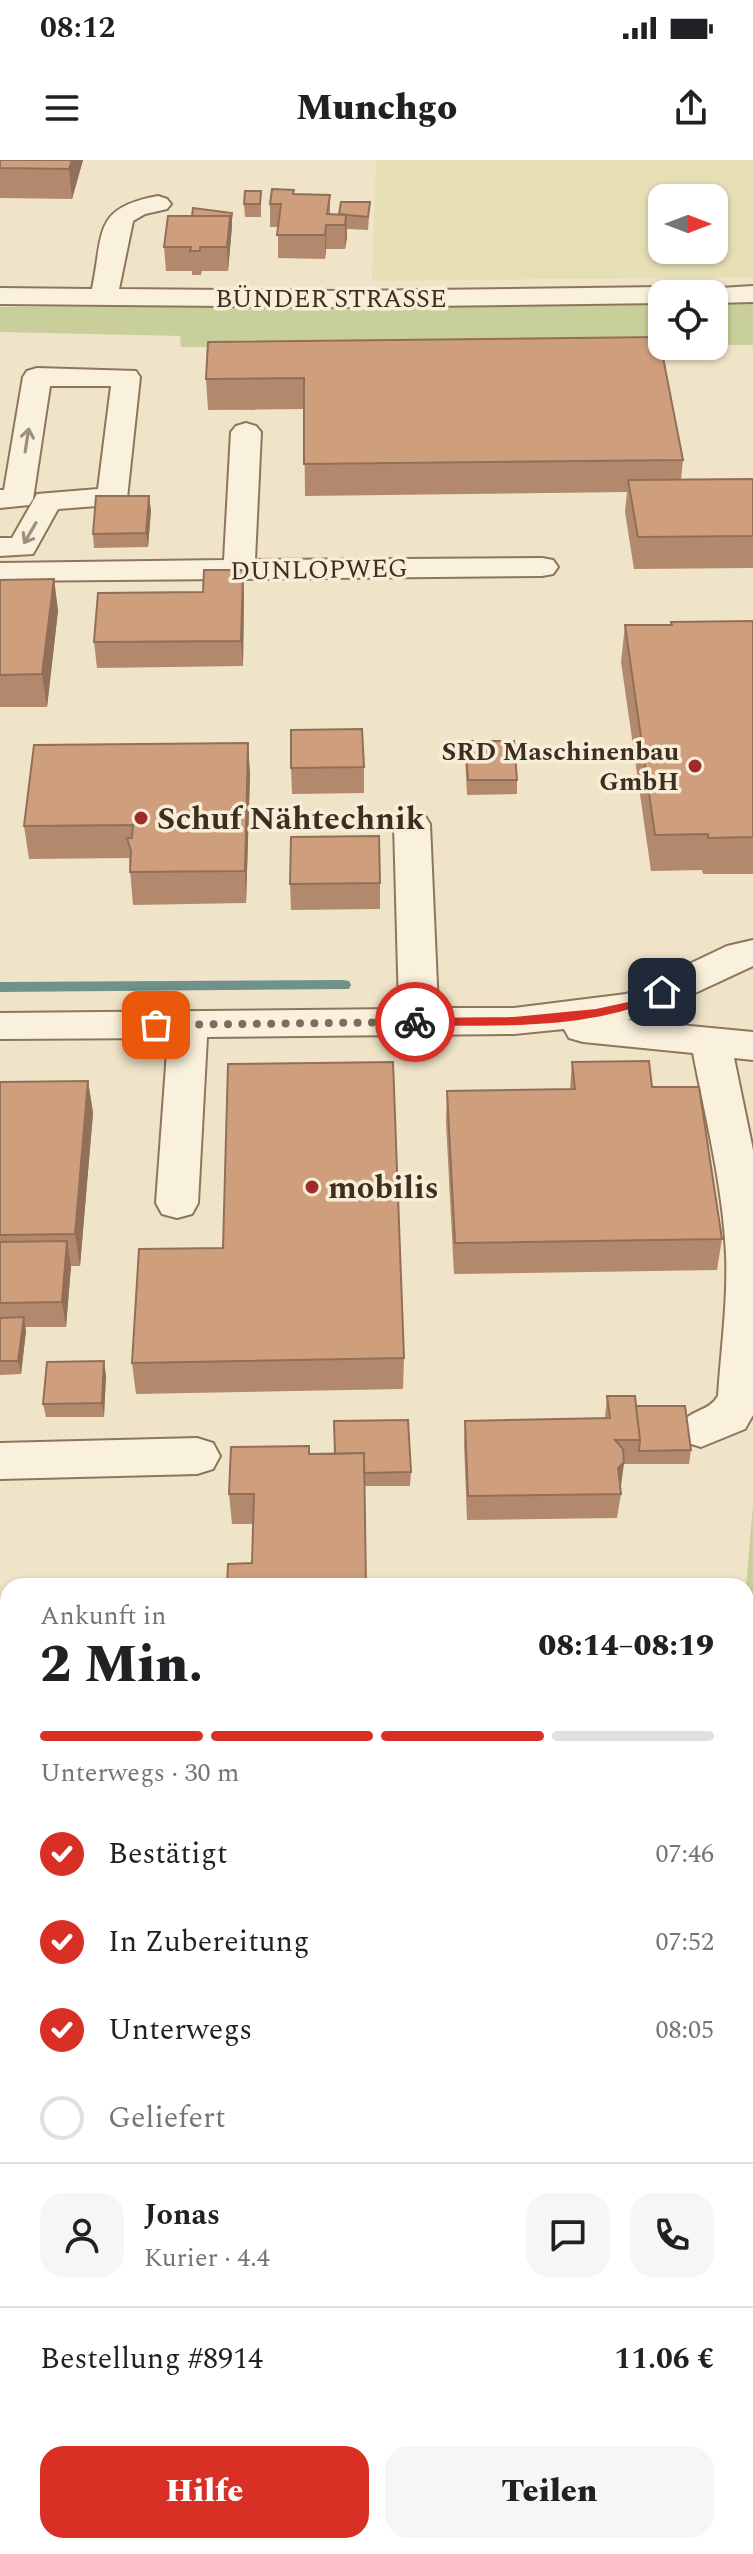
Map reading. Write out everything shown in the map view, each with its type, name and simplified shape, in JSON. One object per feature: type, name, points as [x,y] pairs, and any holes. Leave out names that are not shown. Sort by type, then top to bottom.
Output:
[{"type":"street","points":[[104,297],[120,219],[136,208],[158,204]]},
{"type":"street","points":[[728,295],[753,294]]},
{"type":"street","name":"BÜNDER STRASSE","points":[[0,296],[343,299],[648,295]]},
{"type":"street","points":[[0,499],[18,499],[37,377],[126,377],[112,498],[48,500],[22,547],[0,547]]},
{"type":"street","points":[[239,570],[246,432]]},
{"type":"street","name":"DUNLOPWEG","points":[[0,572],[542,567]]},
{"type":"street","points":[[412,824],[419,1022]]},
{"type":"street","points":[[0,1026],[514,1021],[596,1013],[636,1005],[740,955],[753,953]]},
{"type":"street","points":[[514,1021],[753,1046]]},
{"type":"street","points":[[177,1203],[188,1024]]},
{"type":"street","points":[[701,1429],[729,1416],[740,1398],[746,1304],[747,1255],[740,1187],[711,1043]]},
{"type":"street","points":[[0,1461],[197,1456]]},
{"type":"shaded area","points":[[376,160],[753,160],[753,277],[372,281]]},
{"type":"green space","points":[[728,301],[753,301],[753,345],[728,345]]},
{"type":"green space","points":[[648,302],[648,346],[181,347],[180,336],[0,332],[0,307]]},
{"type":"green space","points":[[753,1505],[753,1578],[747,1578]]},
{"type":"building","points":[[0,160],[72,160],[69,169],[0,168]]},
{"type":"building","points":[[272,189],[294,190],[293,194],[330,195],[327,214],[346,215],[345,225],[326,225],[325,235],[277,235],[281,204],[270,204]]},
{"type":"building","points":[[245,191],[261,191],[260,204],[244,204]]},
{"type":"building","points":[[341,202],[370,202],[368,217],[339,214]]},
{"type":"building","points":[[193,208],[232,213],[230,226],[230,216],[192,216]]},
{"type":"building","points":[[168,216],[230,216],[227,247],[200,247],[200,251],[190,251],[191,247],[164,247]]},
{"type":"building","points":[[648,337],[648,360],[663,360],[683,460],[304,464],[304,378],[206,379],[208,342]]},
{"type":"building","points":[[753,479],[753,536],[638,537],[628,480]]},
{"type":"building","points":[[96,496],[149,496],[146,533],[93,534]]},
{"type":"building","points":[[204,570],[243,570],[241,641],[94,642],[98,593],[203,592]]},
{"type":"building","points":[[54,579],[42,674],[0,675],[0,580]]},
{"type":"building","name":"SRD Maschinenbau GmbH","points":[[753,621],[753,837],[655,835],[625,625]]},
{"type":"building","points":[[362,729],[364,767],[291,768],[291,730]]},
{"type":"building","points":[[465,741],[514,741],[517,780],[468,780]]},
{"type":"building","name":"Schuf Nähtechnik","points":[[248,743],[245,871],[130,872],[131,851],[127,838],[132,838],[133,825],[24,826],[34,745]]},
{"type":"building","points":[[379,836],[380,883],[290,884],[291,837]]},
{"type":"building","points":[[649,1061],[652,1087],[699,1087],[722,1239],[455,1243],[447,1091],[575,1089],[572,1062]]},
{"type":"building","points":[[393,1062],[404,1358],[132,1363],[139,1249],[223,1248],[228,1064]]},
{"type":"building","points":[[88,1081],[75,1234],[0,1235],[0,1082]]},
{"type":"building","points":[[67,1241],[62,1302],[0,1303],[0,1242]]},
{"type":"building","points":[[24,1317],[18,1361],[0,1361],[0,1318]]},
{"type":"building","points":[[104,1361],[102,1403],[43,1404],[47,1362]]},
{"type":"building","points":[[607,1396],[635,1396],[640,1440],[615,1440],[623,1449],[624,1462],[618,1468],[621,1494],[468,1496],[465,1421],[610,1418]]},
{"type":"building","points":[[636,1406],[685,1406],[691,1450],[639,1451]]},
{"type":"building","points":[[408,1420],[411,1472],[364,1473],[364,1453],[335,1454],[334,1421]]},
{"type":"building","points":[[309,1446],[309,1454],[364,1453],[366,1578],[227,1578],[228,1564],[252,1563],[254,1494],[229,1494],[231,1447]]},
{"type":"waterway","points":[[0,987],[343,985]]},
{"type":"way so far","points":[[156,1025],[415,1022]]},
{"type":"place","name":"SRD Maschinenbau GmbH","points":[[695,766]]},
{"type":"place","name":"Schuf Nähtechnik","points":[[141,818]]},
{"type":"place","name":"mobilis","points":[[312,1187]]},
{"type":"route","points":[[415,1022],[514,1021],[596,1013],[636,1005],[662,992]]}]
